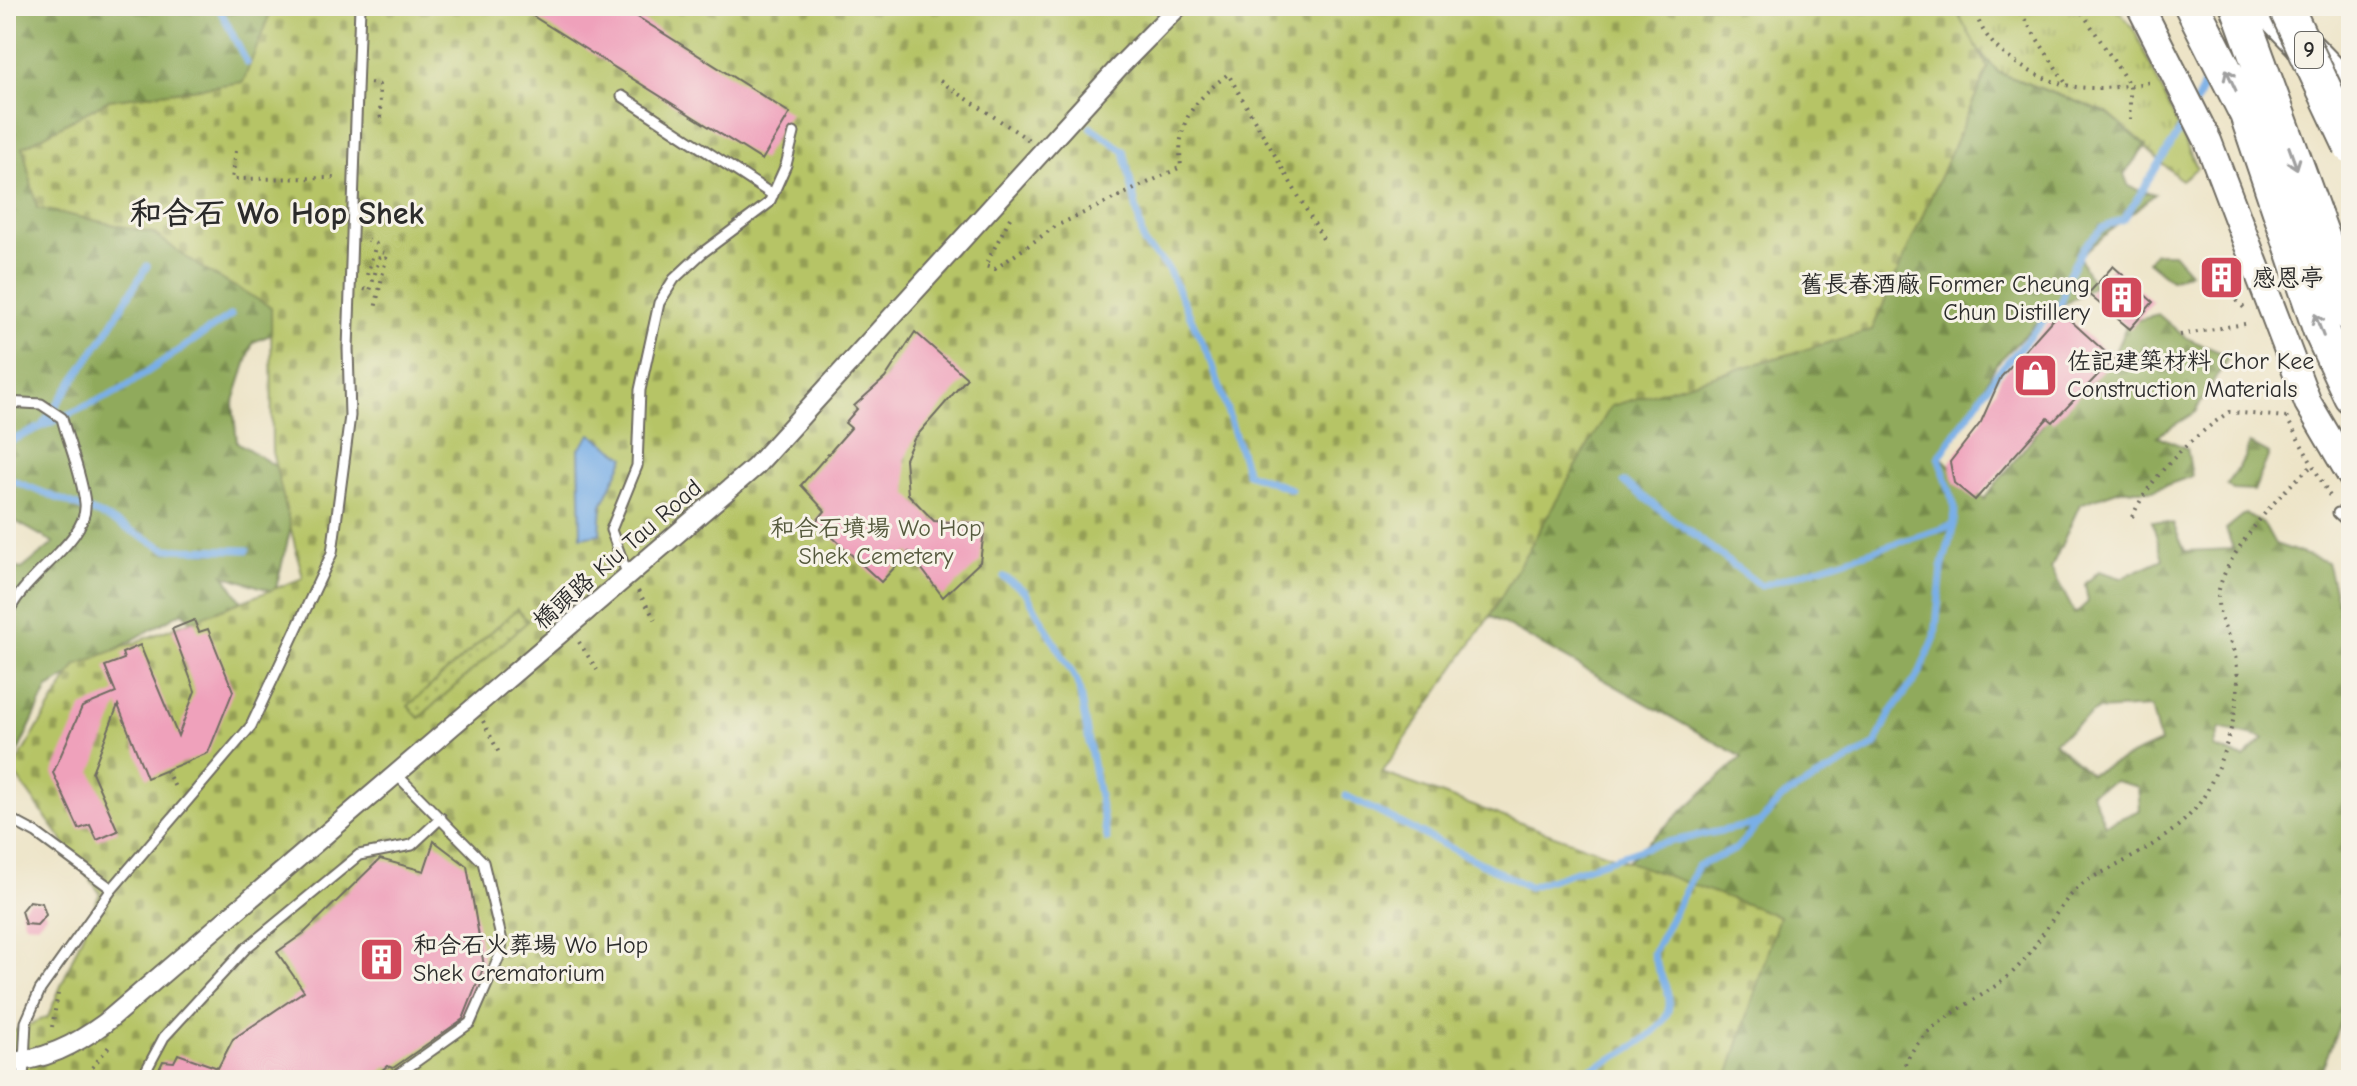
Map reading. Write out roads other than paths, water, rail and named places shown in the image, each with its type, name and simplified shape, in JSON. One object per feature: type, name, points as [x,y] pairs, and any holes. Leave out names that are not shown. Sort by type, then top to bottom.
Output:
[{"type":"highway","points":[[2192,6],[2247,114],[2320,329],[2351,396]]},
{"type":"highway","points":[[2238,6],[2351,316]]},
{"type":"highway","name":"9","points":[[2266,6],[2351,94]]},
{"type":"highway","points":[[2285,6],[2351,146]]},
{"type":"main road","points":[[2140,6],[2173,66],[2208,141],[2308,403],[2351,476]]},
{"type":"street","name":"橋頭路 Kiu Tau Road","points":[[17,1068],[58,1052],[105,1023],[396,774],[632,582],[755,467],[1120,66],[1179,6]]},
{"type":"lane","points":[[17,1068],[29,1010],[112,889],[251,726],[332,553],[350,416],[348,349],[360,6]]},
{"type":"lane","points":[[622,96],[773,195]]},
{"type":"lane","points":[[632,582],[611,530],[637,466],[640,390],[659,303],[674,279],[702,253],[769,203],[786,165],[794,133]]},
{"type":"lane","points":[[6,402],[41,404],[62,418],[86,506],[69,545],[27,582],[6,619]]},
{"type":"lane","points":[[2338,513],[2351,525]]},
{"type":"lane","points":[[390,1080],[461,1033],[470,1023],[500,955],[502,941],[483,862],[396,774]]},
{"type":"lane","points":[[6,817],[36,833],[112,889]]},
{"type":"lane","points":[[141,1080],[164,1037],[246,948],[359,855],[412,845],[441,818]]},
{"type":"water","points":[[591,434],[625,457],[602,505],[600,534],[581,537],[579,449]]},
{"type":"waterway","points":[[218,6],[247,63]]},
{"type":"waterway","points":[[2196,103],[2205,83]]},
{"type":"waterway","points":[[1560,1080],[1588,1070],[1641,1042],[1665,1018],[1669,1000],[1653,953],[1698,866],[1736,849],[1782,798],[1875,745],[1890,714],[1919,674],[1935,637],[1942,568],[1954,525],[1955,508],[1939,457],[1998,372],[2062,301],[2066,279],[2083,248],[2102,228],[2124,219],[2188,118]]},
{"type":"waterway","points":[[1091,127],[1124,151],[1144,244],[1167,267],[1212,363],[1247,473],[1291,489]]},
{"type":"waterway","points":[[43,424],[101,341],[147,266]]},
{"type":"waterway","points":[[6,443],[119,391],[231,315]]},
{"type":"waterway","points":[[6,478],[105,517],[166,549],[247,550]]},
{"type":"waterway","points":[[1624,482],[1761,586],[1954,525]]},
{"type":"waterway","points":[[1004,577],[1025,591],[1078,683],[1107,839]]},
{"type":"waterway","points":[[1346,796],[1529,887],[1653,845],[1760,823]]},
{"type":"place","name":"感恩亭","points":[[2221,278]]},
{"type":"place","name":"舊長春酒廠 Former Cheung Chun Distillery","points":[[2121,298]]},
{"type":"place","name":"佐記建築材料 Chor Kee Construction Materials","points":[[2036,375]]},
{"type":"place","name":"和合石火葬場 Wo Hop Shek Crematorium","points":[[382,959]]},
{"type":"district","name":"和合石 Wo Hop Shek","points":[[277,213]]},
{"type":"park label","name":"和合石墳場 Wo Hop Shek Cemetery","points":[[876,542]]}]
